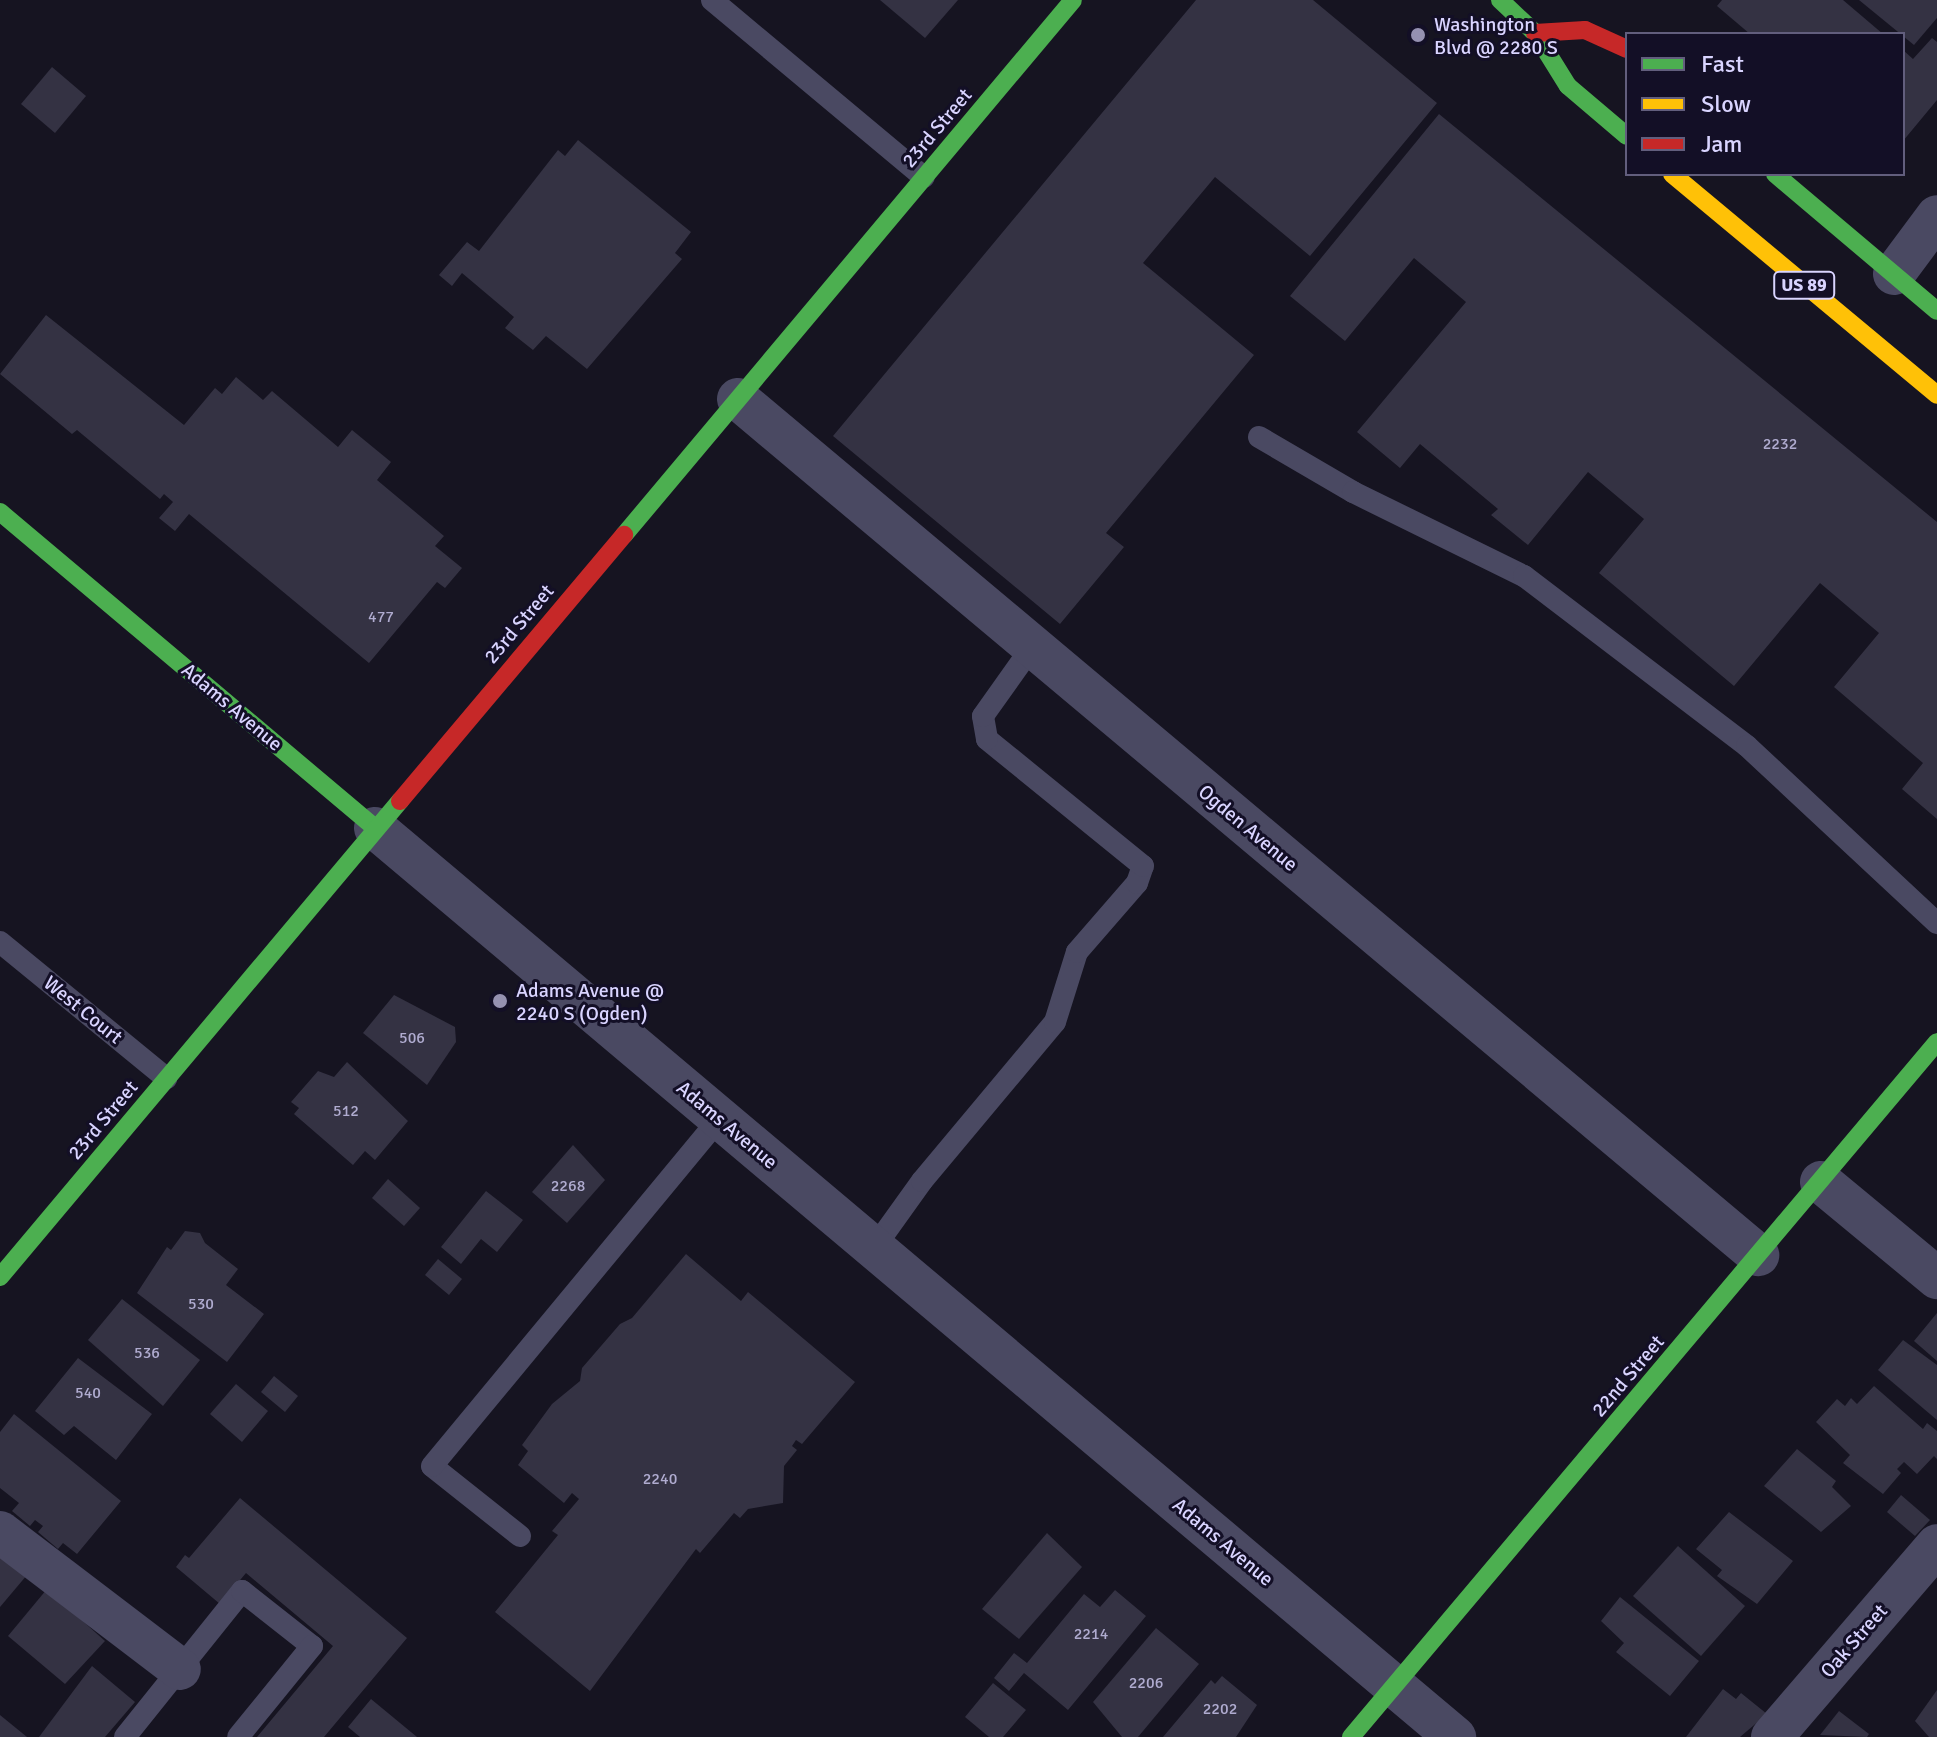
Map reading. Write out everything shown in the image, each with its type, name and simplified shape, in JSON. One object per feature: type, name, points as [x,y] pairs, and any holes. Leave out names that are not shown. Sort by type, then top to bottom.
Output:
[{"type":"street","name":"23rd Street","points":[[0,1277],[1073,0]]},
{"type":"street","points":[[1500,0],[1535,33],[1568,86],[1625,134]]},
{"type":"street","points":[[1535,33],[1585,30],[1625,48]]},
{"type":"street","name":"US 89","points":[[1674,176],[1937,395]]},
{"type":"street","points":[[1777,176],[1937,311]]},
{"type":"street","points":[[1894,274],[1937,216]]},
{"type":"street","name":"Ogden Avenue","points":[[738,399],[1758,1255]]},
{"type":"street","name":"Adams Avenue","points":[[0,512],[1455,1737]]},
{"type":"street","name":"22nd Street","points":[[1351,1737],[1937,1042]]},
{"type":"street","points":[[1821,1182],[1937,1278]]},
{"type":"street","points":[[0,1532],[180,1669]]},
{"type":"street","name":"Oak Street","points":[[1772,1737],[1937,1545]]},
{"type":"lane","points":[[712,0],[924,177]]},
{"type":"lane","points":[[1259,437],[1353,492],[1524,576],[1747,746],[1937,923]]},
{"type":"lane","points":[[874,1248],[922,1181],[1055,1022],[1077,952],[1137,883],[1143,866],[987,739],[983,716],[1032,647]]},
{"type":"lane","name":"West Court","points":[[0,942],[166,1078]]},
{"type":"lane","points":[[520,1536],[432,1466],[720,1118]]},
{"type":"lane","points":[[125,1737],[242,1591],[312,1646],[238,1737]]},
{"type":"building","points":[[880,0],[958,0],[925,38]]},
{"type":"building","points":[[1196,0],[1313,0],[1437,103],[1310,256],[1215,177],[1143,263],[1254,355],[1106,533],[1124,547],[1060,624],[833,436]]},
{"type":"building","points":[[1722,0],[1843,0],[1881,32],[1748,32],[1717,6]]},
{"type":"building","points":[[1859,0],[1937,0],[1937,18],[1914,45],[1905,38],[1905,32],[1898,32]]},
{"type":"building","points":[[1932,38],[1937,42],[1937,100],[1905,139],[1905,52],[1913,59]]},
{"type":"building","points":[[52,67],[86,96],[55,133],[21,104]]},
{"type":"building","points":[[1439,114],[1937,522],[1937,819],[1902,789],[1923,763],[1834,687],[1879,633],[1820,583],[1734,686],[1599,573],[1644,519],[1588,472],[1528,545],[1491,515],[1498,509],[1420,444],[1400,468],[1357,432],[1466,302],[1414,258],[1345,341],[1290,296]]},
{"type":"building","points":[[578,140],[691,232],[675,253],[682,259],[587,369],[546,336],[533,350],[505,328],[514,317],[462,273],[452,286],[439,275],[467,242],[479,251],[558,150],[565,156]]},
{"type":"building","points":[[46,315],[184,425],[215,388],[222,394],[236,377],[263,400],[272,391],[338,447],[352,430],[391,462],[377,480],[444,536],[435,546],[462,568],[445,588],[437,582],[369,663],[189,514],[175,531],[159,518],[173,502],[164,494],[160,499],[77,430],[72,434],[0,374]]},
{"type":"building","points":[[394,995],[455,1027],[456,1042],[427,1085],[363,1033]]},
{"type":"building","points":[[347,1062],[408,1121],[375,1160],[365,1151],[353,1165],[294,1114],[299,1108],[291,1102],[318,1071],[334,1077]]},
{"type":"building","points":[[573,1145],[605,1180],[567,1223],[532,1192]]},
{"type":"building","points":[[388,1179],[420,1208],[404,1226],[372,1198]]},
{"type":"building","points":[[486,1191],[523,1220],[497,1252],[481,1239],[461,1264],[441,1247]]},
{"type":"building","points":[[185,1231],[200,1233],[205,1243],[238,1269],[226,1285],[264,1314],[227,1362],[137,1293],[167,1247],[171,1250]]},
{"type":"building","points":[[686,1254],[741,1301],[748,1292],[855,1382],[802,1444],[796,1440],[792,1446],[797,1450],[784,1466],[783,1503],[748,1509],[740,1518],[734,1513],[700,1553],[696,1549],[590,1691],[495,1612],[558,1535],[552,1531],[579,1499],[572,1493],[564,1503],[518,1465],[528,1451],[522,1445],[552,1404],[580,1381],[582,1368],[620,1324],[632,1318]]},
{"type":"building","points":[[438,1259],[462,1279],[449,1295],[425,1275]]},
{"type":"building","points":[[122,1299],[200,1360],[163,1406],[88,1340]]},
{"type":"building","points":[[1937,1313],[1937,1361],[1914,1341]]},
{"type":"building","points":[[1903,1340],[1937,1365],[1937,1420],[1878,1370]]},
{"type":"building","points":[[78,1358],[152,1414],[116,1460],[74,1426],[64,1435],[35,1411]]},
{"type":"building","points":[[274,1376],[298,1396],[285,1412],[261,1392]]},
{"type":"building","points":[[236,1384],[268,1411],[242,1442],[210,1414]]},
{"type":"building","points":[[1874,1386],[1923,1429],[1927,1423],[1937,1431],[1937,1459],[1934,1456],[1917,1474],[1904,1462],[1897,1469],[1901,1473],[1883,1494],[1843,1463],[1850,1455],[1816,1422],[1837,1399],[1845,1406],[1851,1398],[1857,1404]]},
{"type":"building","points":[[14,1414],[121,1501],[77,1554],[63,1543],[58,1549],[38,1532],[43,1526],[35,1520],[30,1526],[12,1511],[19,1503],[0,1488],[0,1432]]},
{"type":"building","points":[[1797,1449],[1836,1481],[1832,1487],[1851,1506],[1821,1532],[1764,1486]]},
{"type":"building","points":[[1901,1495],[1930,1520],[1915,1536],[1887,1512]]},
{"type":"building","points":[[240,1498],[407,1638],[324,1737],[257,1737],[333,1646],[246,1573],[220,1604],[176,1567],[185,1555],[189,1558]]},
{"type":"building","points":[[1729,1512],[1793,1561],[1757,1604],[1717,1576],[1722,1570],[1696,1549]]},
{"type":"building","points":[[1047,1533],[1082,1567],[1019,1639],[982,1609]]},
{"type":"building","points":[[1678,1546],[1745,1606],[1701,1656],[1633,1596]]},
{"type":"building","points":[[0,1553],[27,1575],[0,1607]]},
{"type":"building","points":[[47,1589],[105,1641],[65,1684],[8,1636]]},
{"type":"building","points":[[1115,1590],[1146,1616],[1068,1710],[1024,1673],[1009,1691],[994,1678],[1014,1653],[1027,1663],[1084,1594],[1100,1607]]},
{"type":"building","points":[[1620,1597],[1699,1661],[1670,1696],[1616,1652],[1624,1643],[1601,1621]]},
{"type":"building","points":[[1156,1628],[1199,1664],[1138,1737],[1122,1737],[1093,1702]]},
{"type":"building","points":[[92,1666],[135,1702],[105,1737],[39,1737]]},
{"type":"building","points":[[1222,1676],[1257,1705],[1236,1737],[1163,1737],[1211,1680],[1215,1684]]},
{"type":"building","points":[[993,1683],[1026,1710],[1003,1737],[989,1737],[965,1717]]},
{"type":"building","points":[[1723,1689],[1736,1699],[1741,1693],[1767,1714],[1740,1737],[1686,1737]]},
{"type":"building","points":[[1937,1690],[1937,1737],[1929,1737],[1915,1721]]},
{"type":"building","points":[[371,1699],[417,1737],[360,1737],[348,1727]]},
{"type":"building","points":[[1839,1711],[1869,1734],[1867,1737],[1820,1735]]},
{"type":"building","points":[[0,1715],[27,1737],[0,1737]]},
{"type":"traffic: fast","points":[[624,535],[1073,0]]},
{"type":"traffic: fast","points":[[1500,0],[1535,33],[1568,86],[1625,134]]},
{"type":"traffic: fast","points":[[1777,176],[1937,311]]},
{"type":"traffic: fast","points":[[0,512],[375,828]]},
{"type":"traffic: fast","points":[[0,1277],[400,801]]},
{"type":"traffic: fast","points":[[1351,1737],[1937,1042]]},
{"type":"traffic: slow","points":[[1674,176],[1937,395]]},
{"type":"traffic: jam","points":[[1535,33],[1585,30],[1625,48]]},
{"type":"traffic: jam","points":[[400,801],[624,535]]},
{"type":"place","name":"Washington Blvd @ 2280 S","points":[[1418,35]]},
{"type":"place","name":"Adams Avenue @ 2240 S (Ogden)","points":[[500,1001]]}]
